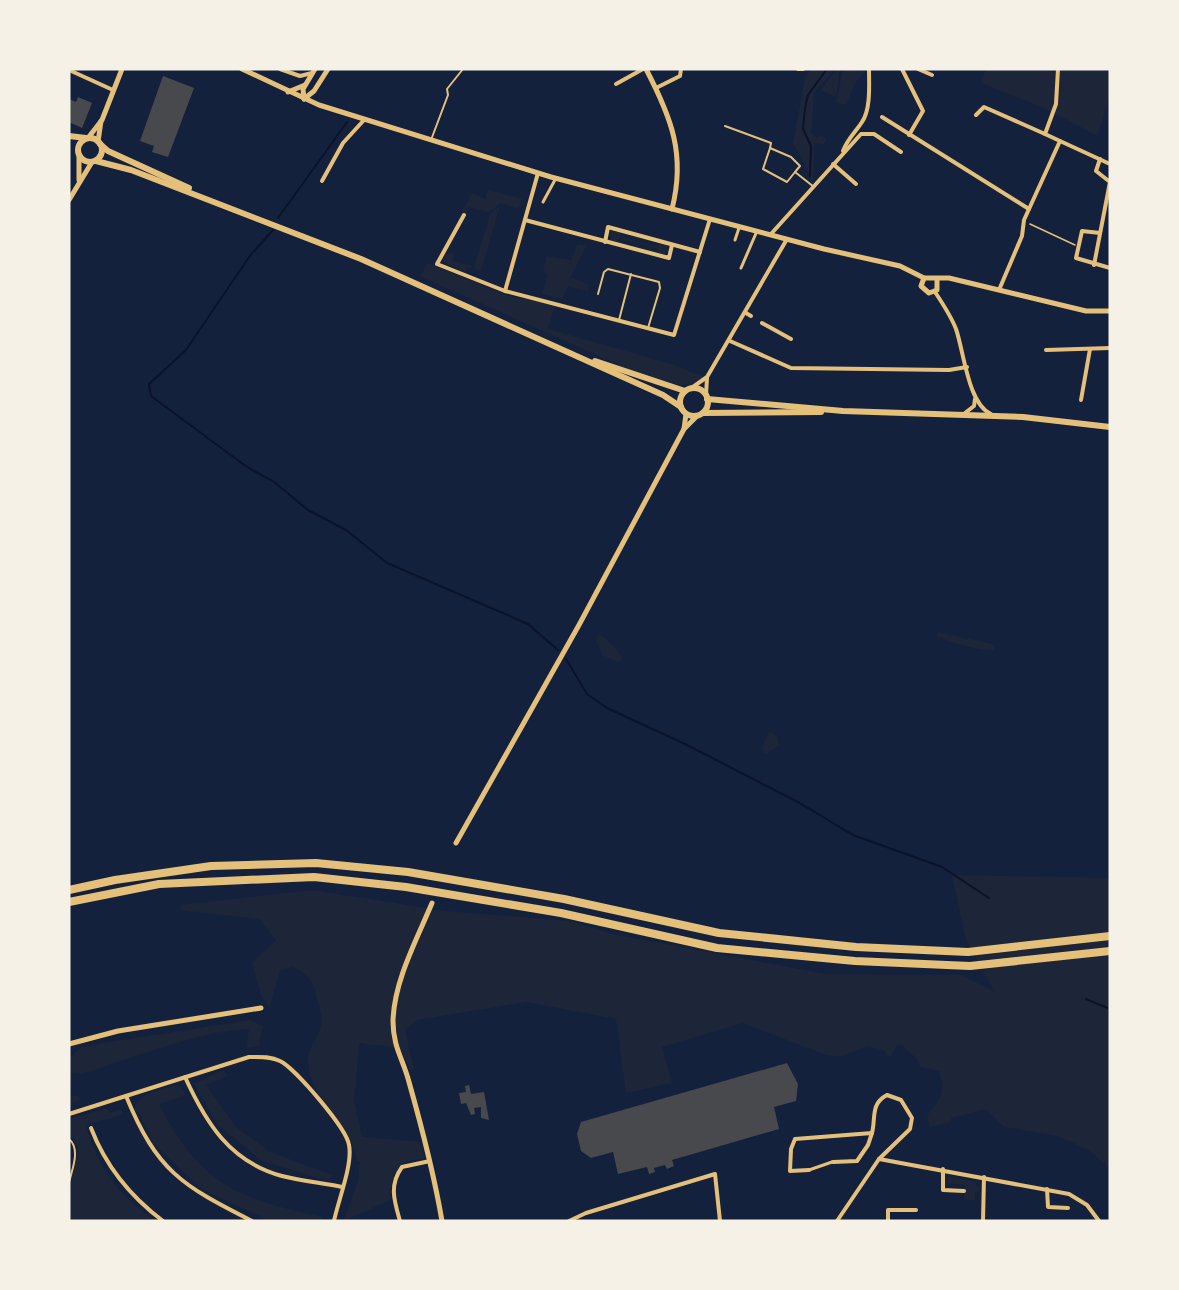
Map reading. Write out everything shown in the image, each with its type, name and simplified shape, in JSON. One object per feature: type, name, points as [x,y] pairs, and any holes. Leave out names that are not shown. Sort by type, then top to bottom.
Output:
[{"type":"highway","points":[[69,890],[135,876],[211,866],[316,863],[408,872],[564,899],[719,933],[844,945],[969,952],[1110,936]]},
{"type":"highway","points":[[69,902],[159,884],[315,878],[406,887],[550,911],[717,948],[855,961],[970,966],[1110,951]]},
{"type":"main road","points":[[69,136],[87,138],[99,143],[108,151],[164,175],[216,202]]},
{"type":"main road","points":[[79,155],[80,143],[87,138]]},
{"type":"main road","points":[[94,162],[102,152],[99,143]]},
{"type":"main road","points":[[69,148],[94,162],[131,170],[361,259],[663,395],[681,407],[686,414],[843,411],[965,413],[1110,427]]},
{"type":"main road","points":[[556,345],[634,376],[687,390],[699,389],[706,397],[843,411]]},
{"type":"main road","points":[[681,407],[680,399],[687,390]]},
{"type":"main road","points":[[700,414],[706,397]]},
{"type":"street","points":[[99,143],[102,120],[122,69]]},
{"type":"street","points":[[242,69],[319,105],[538,173],[787,239],[900,266],[924,278],[930,276],[937,279],[949,278],[1086,311],[1110,311]]},
{"type":"street","points":[[280,69],[300,76],[314,71]]},
{"type":"street","points":[[304,99],[314,91],[328,69]]},
{"type":"street","points":[[616,84],[645,69],[656,88],[677,141],[676,193],[672,209]]},
{"type":"street","points":[[656,88],[680,76],[681,69]]},
{"type":"street","points":[[798,69],[803,69]]},
{"type":"street","points":[[843,151],[849,137],[864,119],[869,69]]},
{"type":"street","points":[[902,69],[923,111],[909,135]]},
{"type":"street","points":[[1045,134],[1053,114],[1059,69]]},
{"type":"street","points":[[69,70],[113,90]]},
{"type":"street","points":[[921,70],[932,75]]},
{"type":"street","points":[[304,99],[305,85],[314,71]]},
{"type":"street","points":[[288,92],[305,85]]},
{"type":"street","points":[[314,91],[319,105]]},
{"type":"street","points":[[976,115],[984,107],[1110,164]]},
{"type":"street","points":[[882,117],[1029,209]]},
{"type":"street","points":[[87,138],[102,120]]},
{"type":"street","points":[[322,181],[344,143],[364,120]]},
{"type":"street","points":[[771,234],[843,151],[866,132],[901,152]]},
{"type":"street","points":[[999,290],[1022,236],[1024,221],[1060,141]]},
{"type":"street","points":[[79,155],[79,181]]},
{"type":"street","points":[[1094,265],[1110,180],[1096,171],[1100,159]]},
{"type":"street","points":[[69,200],[79,181],[94,162]]},
{"type":"street","points":[[833,164],[856,184]]},
{"type":"street","points":[[505,291],[538,173]]},
{"type":"street","points":[[543,202],[556,178]]},
{"type":"street","points":[[464,215],[436,264],[505,291],[674,336],[710,219]]},
{"type":"street","points":[[525,220],[669,258],[672,245]]},
{"type":"street","points":[[735,240],[740,226]]},
{"type":"street","points":[[604,242],[608,227],[699,252]]},
{"type":"street","points":[[741,268],[757,231]]},
{"type":"street","points":[[1100,233],[1082,231],[1077,259],[1110,268]]},
{"type":"street","points":[[687,390],[707,377],[730,341],[787,239]]},
{"type":"street","points":[[924,278],[921,286],[924,291],[934,292]]},
{"type":"street","points":[[934,292],[938,288],[937,279]]},
{"type":"street","points":[[934,292],[954,326],[975,398],[974,406],[965,413]]},
{"type":"street","points":[[746,313],[751,316]]},
{"type":"street","points":[[762,323],[791,339]]},
{"type":"street","points":[[730,341],[791,368],[949,370],[967,367]]},
{"type":"street","points":[[1046,350],[1110,348]]},
{"type":"street","points":[[1081,400],[1090,349]]},
{"type":"street","points":[[706,397],[707,377]]},
{"type":"street","points":[[975,398],[984,410],[994,415]]},
{"type":"street","points":[[684,429],[686,414]]},
{"type":"street","points":[[456,843],[579,625],[684,429],[700,414]]},
{"type":"street","points":[[432,903],[408,963],[393,1018],[394,1043],[408,1076],[430,1161],[442,1221]]},
{"type":"street","points":[[69,1044],[118,1032],[261,1008]]},
{"type":"street","points":[[69,1050],[79,1041]]},
{"type":"street","points":[[69,1114],[249,1057],[268,1057],[293,1070],[342,1129],[350,1143],[334,1221]]},
{"type":"street","points":[[185,1077],[210,1126],[222,1141],[250,1161],[281,1176],[342,1188]]},
{"type":"street","points":[[837,1221],[879,1159],[910,1129],[912,1118],[901,1100],[887,1095],[880,1099],[874,1111],[872,1134],[857,1161],[833,1162],[809,1170],[790,1171],[791,1149],[795,1140],[821,1135],[872,1134]]},
{"type":"street","points":[[126,1096],[141,1132],[160,1160],[175,1175],[197,1193],[252,1221]]},
{"type":"street","points":[[91,1128],[99,1148],[120,1182],[147,1209],[163,1221]]},
{"type":"street","points":[[879,1159],[1069,1194],[1093,1210],[1099,1221]]},
{"type":"street","points":[[400,1221],[393,1196],[394,1178],[402,1167],[430,1161]]},
{"type":"street","points":[[943,1169],[943,1190],[964,1191]]},
{"type":"street","points":[[569,1221],[586,1213],[715,1174],[720,1221]]},
{"type":"street","points":[[983,1221],[984,1177]]},
{"type":"street","points":[[1047,1189],[1048,1207],[1068,1208]]},
{"type":"street","points":[[888,1221],[888,1210],[915,1210]]},
{"type":"lane","points":[[431,140],[448,95],[447,89],[463,69]]},
{"type":"lane","points":[[724,126],[771,143],[763,169],[787,182],[800,166],[796,161],[770,148]]},
{"type":"lane","points":[[795,172],[814,187]]},
{"type":"lane","points":[[598,294],[605,270],[631,274],[660,283],[648,328]]},
{"type":"lane","points":[[619,320],[631,274]]},
{"type":"lane","points":[[69,1139],[75,1149],[69,1183]]},
{"type":"path","points":[[1024,221],[1078,246]]},
{"type":"shaded area","points":[[812,69],[835,69],[814,93],[811,132],[816,138],[821,136],[826,139],[824,144],[814,143],[813,183],[793,144],[805,77]]},
{"type":"shaded area","points":[[840,69],[836,97],[820,90]]},
{"type":"shaded area","points":[[843,69],[865,71],[855,83],[846,105],[836,103]]},
{"type":"shaded area","points":[[986,69],[1110,69],[1110,95],[1098,136],[1042,107],[981,83]]},
{"type":"shaded area","points":[[488,190],[522,199],[519,209],[500,203],[490,212],[469,207],[466,215],[462,210],[472,193],[485,199]]},
{"type":"shaded area","points":[[500,206],[481,271],[474,268],[490,214]]},
{"type":"shaded area","points":[[612,231],[619,232],[620,237],[658,247],[662,243],[666,244],[669,250],[664,254],[659,253],[658,249],[620,238],[616,242],[611,241]]},
{"type":"shaded area","points":[[577,244],[586,246],[569,281],[572,278],[589,285],[588,292],[568,286],[563,299],[542,294],[548,275],[543,271],[547,256],[571,260]]},
{"type":"shaded area","points":[[455,252],[453,261],[472,266],[471,269],[467,267],[465,272],[443,262],[444,255]]},
{"type":"shaded area","points":[[428,263],[506,295],[555,305],[548,329],[675,365],[703,377],[692,383],[679,385],[632,371],[420,276]]},
{"type":"shaded area","points":[[938,632],[992,644],[995,649],[983,650],[958,644],[937,636]]},
{"type":"shaded area","points":[[598,636],[603,636],[623,657],[621,661],[617,662],[602,655],[596,639]]},
{"type":"shaded area","points":[[771,732],[777,736],[780,746],[765,754],[762,749],[768,733]]},
{"type":"shaded area","points":[[952,875],[1110,878],[1110,1168],[1088,1150],[1058,1136],[1004,1127],[986,1109],[951,1118],[951,1122],[929,1127],[927,1115],[939,1100],[942,1091],[939,1071],[920,1067],[916,1058],[902,1045],[897,1046],[890,1057],[883,1050],[867,1046],[840,1057],[823,1054],[743,1023],[662,1047],[672,1083],[626,1093],[616,1019],[527,1002],[417,1020],[405,1030],[414,1069],[410,1069],[400,1048],[359,1043],[354,1101],[362,1137],[419,1142],[425,1158],[407,1162],[397,1170],[392,1181],[390,1200],[344,1221],[358,1180],[360,1161],[357,1161],[348,1136],[317,1092],[312,1081],[308,1060],[322,1020],[312,982],[300,970],[293,967],[280,971],[269,1008],[261,995],[252,963],[276,940],[259,919],[180,910],[181,905],[313,890],[445,911],[570,921],[612,934],[826,974],[961,975],[995,992],[966,940]]},
{"type":"shaded area","points":[[250,1020],[263,1026],[259,1046],[247,1048],[249,1029],[233,1030],[186,1040],[93,1070],[72,1074],[70,1095],[79,1096],[80,1100],[69,1104],[69,1058],[81,1048]]},
{"type":"shaded area","points":[[223,1070],[227,1076],[206,1085],[236,1127],[270,1152],[332,1175],[329,1181],[262,1161],[217,1124],[194,1084]]},
{"type":"shaded area","points":[[178,1085],[186,1095],[159,1104],[174,1131],[206,1170],[224,1184],[245,1194],[268,1203],[323,1217],[321,1221],[270,1221],[202,1189],[153,1143],[139,1113],[134,1111],[136,1105],[151,1093]]},
{"type":"shaded area","points":[[107,1108],[110,1113],[120,1109],[124,1114],[86,1125],[96,1154],[111,1180],[131,1202],[157,1221],[69,1221],[69,1193],[78,1149],[75,1139],[69,1137],[69,1119]]},
{"type":"shaded area","points":[[949,1177],[977,1182],[975,1187],[979,1187],[979,1191],[975,1193],[975,1201],[964,1199],[965,1185],[946,1183]]},
{"type":"building","points":[[163,76],[194,88],[168,157],[152,152],[154,146],[140,141]]},
{"type":"building","points":[[78,97],[92,103],[82,128],[69,122],[69,99],[76,102]]},
{"type":"building","points":[[787,1063],[798,1084],[796,1101],[774,1107],[779,1129],[672,1160],[674,1166],[667,1169],[665,1165],[654,1168],[655,1172],[649,1174],[647,1167],[618,1174],[613,1152],[591,1158],[581,1151],[577,1134],[581,1122]]},
{"type":"building","points":[[469,1085],[471,1094],[484,1092],[489,1120],[481,1118],[481,1107],[474,1108],[475,1114],[471,1115],[466,1103],[461,1104],[459,1093],[466,1092],[465,1086]]},
{"type":"waterway","points":[[810,176],[811,146],[803,129],[805,108],[808,95],[827,69]]},
{"type":"waterway","points":[[278,218],[347,122]]},
{"type":"waterway","points":[[273,230],[249,257],[186,350],[149,384],[151,396],[247,467],[274,482],[308,510],[346,530],[387,563],[528,624],[558,650]]},
{"type":"waterway","points":[[566,659],[587,694],[607,708],[685,744],[798,802],[853,835],[942,867],[989,898]]},
{"type":"waterway","points":[[1086,999],[1110,1009]]}]
